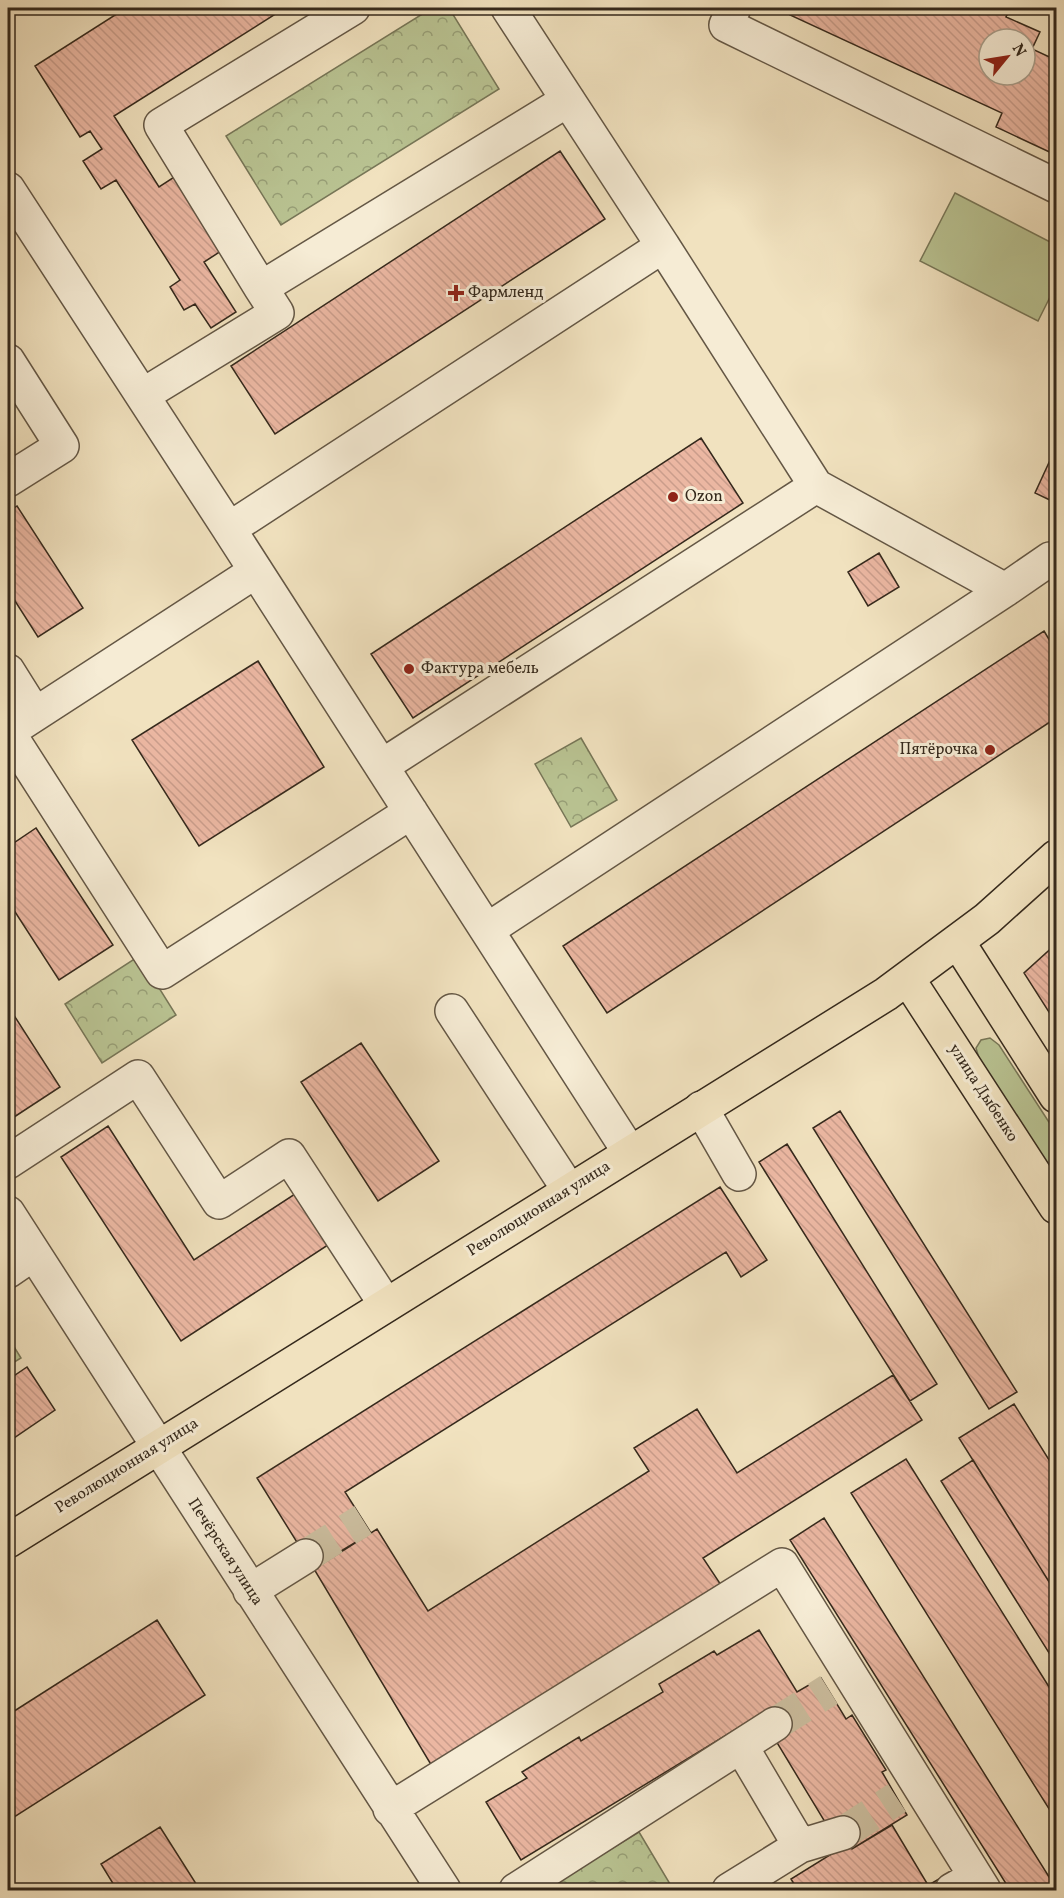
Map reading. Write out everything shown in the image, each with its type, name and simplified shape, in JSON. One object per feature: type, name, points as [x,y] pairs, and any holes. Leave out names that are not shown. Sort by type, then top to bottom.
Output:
[{"type":"main road","name":"Революционная улица","points":[[8,1541],[908,979],[987,919],[1056,857]]},
{"type":"main road","points":[[958,942],[1056,1096]]},
{"type":"main road","name":"улица Дыбенко","points":[[908,979],[1056,1207]]},
{"type":"street","points":[[143,395],[277,313],[161,125],[353,8]]},
{"type":"street","points":[[508,8],[816,486],[1005,590]]},
{"type":"street","points":[[734,8],[726,25],[1056,186]]},
{"type":"street","points":[[261,288],[568,100]]},
{"type":"street","points":[[8,189],[230,529],[630,1153]]},
{"type":"street","points":[[230,529],[663,246]]},
{"type":"street","points":[[8,361],[62,446],[8,480]]},
{"type":"street","points":[[382,766],[816,486]]},
{"type":"street","points":[[487,930],[1005,590],[1054,555]]},
{"type":"street","points":[[256,571],[8,732],[162,972],[411,812]]},
{"type":"street","points":[[8,671],[35,714]]},
{"type":"street","points":[[452,1011],[569,1190]]},
{"type":"street","points":[[8,1162],[138,1077],[219,1202],[290,1156],[386,1305]]},
{"type":"street","points":[[701,1108],[739,1174]]},
{"type":"street","name":"Печёрская улица","points":[[8,1213],[20,1262],[158,1447],[444,1890]]},
{"type":"street","points":[[250,1591],[306,1556]]},
{"type":"street","points":[[390,1809],[782,1566],[840,1684],[970,1886]]},
{"type":"street","points":[[516,1890],[775,1724]]},
{"type":"street","points":[[741,1746],[800,1846]]},
{"type":"street","points":[[729,1890],[800,1846],[843,1833]]},
{"type":"green space","points":[[432,8],[449,8],[499,89],[281,225],[226,136]]},
{"type":"green space","points":[[955,193],[1056,245],[1056,285],[1038,321],[920,261]]},
{"type":"green space","points":[[581,738],[617,800],[571,827],[535,764]]},
{"type":"green space","points":[[139,956],[176,1015],[102,1063],[65,1004]]},
{"type":"green space","points":[[990,1038],[999,1045],[1056,1133],[1056,1177],[979,1058],[976,1048],[981,1040]]},
{"type":"green space","points":[[8,1337],[21,1358],[8,1366]]},
{"type":"green space","points":[[639,1832],[670,1884],[659,1890],[559,1890],[555,1883]]},
{"type":"building","points":[[126,8],[285,8],[114,116],[159,187],[185,170],[232,244],[204,262],[236,312],[211,328],[195,304],[184,310],[170,287],[180,280],[116,180],[101,189],[83,161],[102,149],[90,131],[80,137],[35,66]]},
{"type":"building","points":[[794,8],[1011,8],[1006,17],[1029,27],[977,27],[977,87],[1037,87],[1037,51],[1056,60],[1056,155],[996,127],[1002,113],[790,15]]},
{"type":"building","points":[[560,151],[605,219],[275,434],[231,366]]},
{"type":"building","points":[[701,438],[743,503],[413,718],[371,654]]},
{"type":"building","points":[[1052,456],[1056,458],[1056,503],[1035,493]]},
{"type":"building","points":[[17,506],[83,608],[38,637],[8,590],[8,512]]},
{"type":"building","points":[[879,553],[899,587],[868,606],[848,572]]},
{"type":"building","points":[[1044,631],[1056,651],[1056,718],[607,1013],[563,946]]},
{"type":"building","points":[[258,661],[324,767],[199,846],[132,740]]},
{"type":"building","points":[[36,828],[113,945],[59,980],[8,901],[8,847]]},
{"type":"building","points":[[1056,944],[1056,1023],[1024,973]]},
{"type":"building","points":[[8,1006],[60,1087],[8,1121]]},
{"type":"building","points":[[361,1043],[439,1161],[378,1201],[301,1082]]},
{"type":"building","points":[[840,1111],[1017,1392],[989,1409],[813,1128]]},
{"type":"building","points":[[108,1126],[194,1260],[298,1192],[331,1243],[181,1341],[61,1157]]},
{"type":"building","points":[[787,1144],[937,1384],[910,1401],[759,1162]]},
{"type":"building","points":[[720,1187],[767,1260],[741,1277],[726,1252],[345,1492],[371,1533],[313,1568],[257,1478]]},
{"type":"building","points":[[27,1367],[55,1410],[8,1442],[8,1380]]},
{"type":"building","points":[[893,1375],[922,1420],[703,1558],[721,1585],[436,1773],[314,1569],[377,1529],[428,1611],[649,1471],[634,1448],[697,1409],[737,1473]]},
{"type":"building","points":[[1014,1404],[1056,1471],[1056,1593],[959,1438]]},
{"type":"building","points":[[906,1459],[1056,1698],[1056,1820],[851,1493]]},
{"type":"building","points":[[973,1460],[1056,1593],[1056,1664],[941,1481]]},
{"type":"building","points":[[824,1518],[1056,1890],[1010,1890],[790,1540]]},
{"type":"building","points":[[157,1620],[205,1695],[8,1821],[8,1715]]},
{"type":"building","points":[[759,1630],[797,1692],[821,1678],[846,1719],[852,1715],[886,1770],[882,1772],[907,1815],[852,1849],[843,1833],[828,1827],[776,1741],[766,1711],[521,1860],[486,1802],[527,1778],[522,1772],[579,1737],[581,1741],[663,1692],[659,1684],[714,1651],[717,1655]]},
{"type":"building","points":[[892,1825],[928,1885],[920,1890],[783,1890],[794,1884],[791,1879],[849,1843],[852,1849]]},
{"type":"building","points":[[160,1827],[200,1890],[117,1890],[101,1864]]},
{"type":"building","points":[[944,1876],[952,1890],[920,1890]]},
{"type":"tunnel","points":[[306,1556],[363,1520]]},
{"type":"tunnel","points":[[775,1724],[829,1690]]},
{"type":"tunnel","points":[[843,1833],[897,1798]]},
{"type":"place","name":"Фармленд","points":[[456,293]]},
{"type":"place","name":"Ozon","points":[[673,497]]},
{"type":"place","name":"Фактура мебель","points":[[409,669]]},
{"type":"place","name":"Пятёрочка","points":[[990,750]]}]
